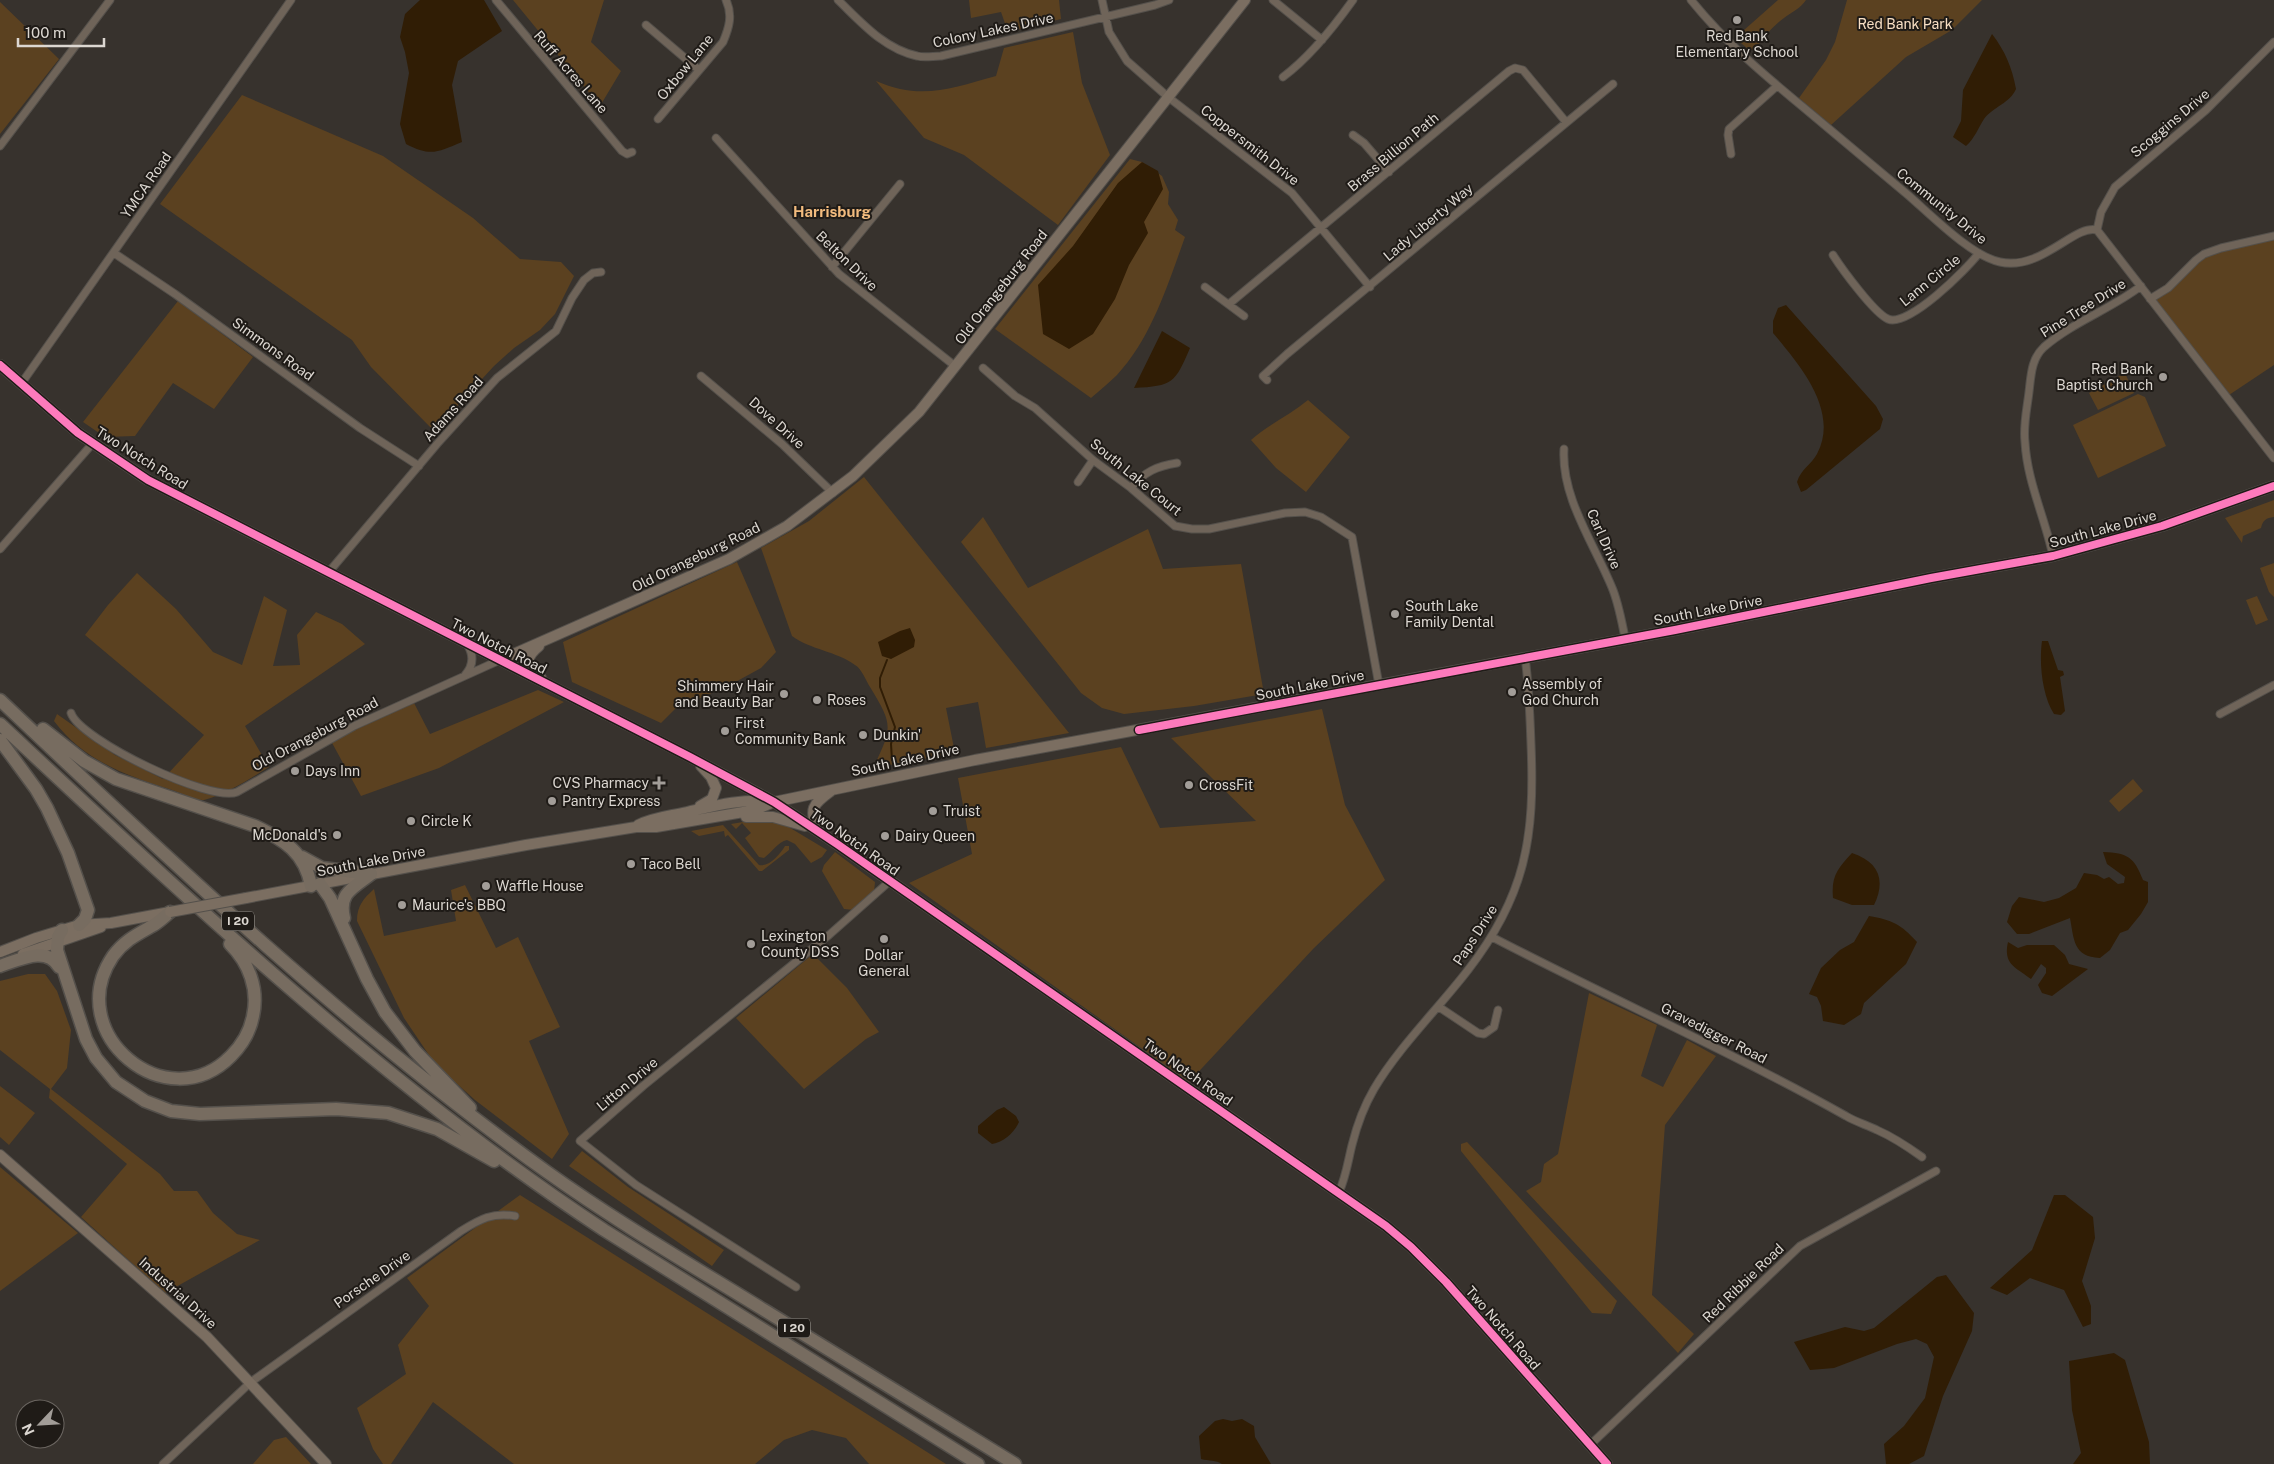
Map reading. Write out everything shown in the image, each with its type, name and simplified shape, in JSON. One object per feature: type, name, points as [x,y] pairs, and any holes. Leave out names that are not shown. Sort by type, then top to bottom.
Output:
[{"type":"highway","points":[[0,691],[64,748],[101,772],[255,826],[271,834],[296,853],[322,868],[371,874]]},
{"type":"highway","name":"I 20","points":[[0,700],[159,851],[272,952],[394,1056],[488,1129],[614,1218],[1015,1464]]},
{"type":"highway","name":"I 20","points":[[0,724],[296,994],[365,1052],[456,1124],[572,1210],[978,1464]]},
{"type":"highway","points":[[0,740],[36,789],[65,846],[87,904],[88,914],[79,925]]},
{"type":"highway","points":[[296,853],[308,868],[316,885],[330,898],[376,996],[400,1034],[488,1129]]},
{"type":"highway","points":[[350,943],[342,909],[343,899],[346,894],[371,874]]},
{"type":"highway","points":[[170,912],[152,926],[134,935],[112,957],[102,982],[100,1010],[110,1038],[128,1061],[152,1073],[181,1078],[203,1073],[220,1065],[233,1054],[250,1028],[254,1015],[255,993],[250,974],[238,952],[179,889]]},
{"type":"highway","points":[[60,935],[57,950],[86,1039],[96,1058],[116,1082],[145,1101],[171,1111],[200,1114],[336,1109],[388,1113],[444,1133],[572,1210]]},
{"type":"highway","points":[[0,965],[31,956],[46,955],[54,959],[64,973]]},
{"type":"street","points":[[0,146],[110,0]]},
{"type":"street","name":"YMCA Road","points":[[21,384],[291,0]]},
{"type":"street","name":"Ruff Acres Lane","points":[[496,0],[622,150],[627,154],[632,152]]},
{"type":"street","name":"Oxbow Lane","points":[[658,119],[723,42],[729,29],[731,16],[726,0]]},
{"type":"street","name":"Colony Lakes Drive","points":[[838,0],[884,42],[900,51],[918,56],[941,56],[1170,0]]},
{"type":"street","name":"Coppersmith Drive","points":[[1102,0],[1112,38],[1123,57],[1135,70],[1292,193],[1370,287]]},
{"type":"street","name":"Old Orangeburg Road","points":[[71,713],[77,723],[88,733],[149,769],[213,792],[229,795],[242,790],[354,726],[730,559],[787,526],[833,493],[880,452],[919,412],[1245,0]]},
{"type":"street","points":[[1273,0],[1322,40]]},
{"type":"street","points":[[1283,77],[1300,63],[1322,40],[1353,0]]},
{"type":"street","name":"Community Drive","points":[[1691,0],[1732,47],[1979,253],[1997,261],[2020,263],[2042,255],[2081,232],[2092,229],[2097,230]]},
{"type":"street","points":[[646,25],[698,70]]},
{"type":"street","name":"Scoggins Drive","points":[[2097,230],[2101,212],[2115,187],[2206,110],[2274,42]]},
{"type":"street","name":"Brass Billion Path","points":[[1229,304],[1508,71],[1515,68],[1523,70],[1566,122]]},
{"type":"street","name":"Lady Liberty Way","points":[[1267,380],[1263,376],[1281,360],[1614,84]]},
{"type":"street","points":[[1732,154],[1728,135],[1729,129],[1777,86]]},
{"type":"street","points":[[1353,135],[1364,143],[1389,172]]},
{"type":"street","name":"Belton Drive","points":[[716,138],[851,286],[955,366]]},
{"type":"street","points":[[832,267],[900,184]]},
{"type":"street","points":[[2097,230],[2274,458]]},
{"type":"street","points":[[2150,299],[2168,288],[2204,254],[2227,246],[2274,236]]},
{"type":"street","name":"Simmons Road","points":[[114,253],[175,294],[360,428],[419,466]]},
{"type":"street","name":"Lann Circle","points":[[1833,255],[1874,308],[1887,319],[1892,320],[1904,318],[1923,305],[1964,271],[1979,253]]},
{"type":"street","name":"Adams Road","points":[[328,573],[419,466],[501,375],[552,335],[559,327],[572,298],[584,280],[593,273],[601,272]]},
{"type":"street","name":"Pine Tree Drive","points":[[2053,556],[2025,444],[2026,409],[2034,362],[2043,348],[2067,330],[2129,295],[2141,286]]},
{"type":"street","points":[[1205,287],[1244,316]]},
{"type":"street","name":"Two Notch Road","points":[[0,365],[78,433],[148,480],[694,758],[774,802],[818,831],[1386,1226],[1427,1263],[1470,1308],[1607,1464]]},
{"type":"street","name":"South Lake Court","points":[[983,368],[1015,396],[1035,408],[1093,460],[1175,526],[1192,530],[1208,529],[1285,513],[1305,512],[1321,517],[1352,538],[1379,685]]},
{"type":"street","name":"Dove Drive","points":[[701,376],[782,444],[833,493]]},
{"type":"street","points":[[0,549],[93,443]]},
{"type":"street","name":"Carl Drive","points":[[1564,449],[1563,468],[1581,518],[1612,590],[1620,612],[1625,638]]},
{"type":"street","points":[[1078,482],[1093,460]]},
{"type":"street","points":[[1130,488],[1137,480],[1155,467],[1177,463]]},
{"type":"street","name":"South Lake Drive","points":[[0,952],[111,923],[636,827],[656,827],[755,810],[774,802],[966,762],[1525,658],[1931,578],[2053,556],[2162,526],[2274,486]]},
{"type":"street","points":[[545,641],[530,654],[528,661],[531,669],[549,685]]},
{"type":"street","points":[[463,677],[473,661],[467,644]]},
{"type":"street","name":"Paps Drive","points":[[1338,1192],[1344,1178],[1355,1133],[1374,1089],[1392,1062],[1439,1007],[1492,937],[1503,917],[1520,876],[1530,834],[1532,783],[1525,658]]},
{"type":"street","points":[[2220,714],[2274,685]]},
{"type":"street","points":[[685,812],[708,803],[716,792],[714,781],[694,758]]},
{"type":"street","points":[[818,831],[812,815],[812,808],[819,800],[835,789]]},
{"type":"street","name":"South Lake Drive","points":[[636,827],[652,819],[750,800],[774,802]]},
{"type":"street","points":[[722,815],[734,818],[773,817],[818,831]]},
{"type":"street","name":"Litton Drive","points":[[796,1287],[636,1185],[580,1141],[634,1094],[871,900],[890,881]]},
{"type":"street","name":"South Lake Drive","points":[[0,965],[79,925],[111,923]]},
{"type":"street","name":"Gravedigger Road","points":[[1492,937],[1721,1050],[1852,1120],[1877,1130],[1922,1157]]},
{"type":"street","points":[[1439,1007],[1478,1033],[1484,1034],[1494,1028],[1498,1010]]},
{"type":"street","name":"Industrial Drive","points":[[0,1155],[176,1308],[251,1382],[326,1464]]},
{"type":"street","name":"Red Ribbie Road","points":[[1590,1445],[1796,1250],[1815,1237],[1936,1171]]},
{"type":"street","name":"Porsche Drive","points":[[163,1464],[251,1382],[477,1221],[497,1214],[515,1216]]},
{"type":"green space","points":[[513,0],[604,0],[591,42],[621,71],[600,106]]},
{"type":"green space","points":[[969,0],[1059,0],[1061,19],[1008,32],[1001,12],[971,18]]},
{"type":"green space","points":[[1778,0],[1806,0],[1799,8],[1776,25],[1755,50],[1748,49],[1735,38]]},
{"type":"green space","name":"Red Bank Park","points":[[1847,0],[1982,0],[1952,30],[1906,57],[1831,125],[1799,98],[1826,60],[1835,42]]},
{"type":"green space","points":[[0,2],[59,59],[0,134]]},
{"type":"green space","points":[[1073,32],[1082,83],[1110,155],[1058,225],[964,155],[924,138],[876,81],[892,87],[922,91],[965,85],[996,76],[1004,48]]},
{"type":"green space","points":[[242,95],[383,156],[473,218],[520,259],[561,262],[574,276],[555,314],[540,330],[514,348],[494,366],[434,431],[371,367],[352,340],[160,204]]},
{"type":"green space","points":[[1130,159],[1142,162],[1162,176],[1169,192],[1168,204],[1178,220],[1175,230],[1185,237],[1158,309],[1140,344],[1117,375],[1091,398],[995,329]]},
{"type":"green space","points":[[2274,237],[2274,365],[2229,395],[2155,299],[2170,289],[2209,255]]},
{"type":"green space","points":[[178,301],[253,357],[214,409],[173,383],[135,436],[105,437],[83,422]]},
{"type":"green space","points":[[2125,373],[2134,393],[2098,410],[2089,393]]},
{"type":"green space","points":[[2138,394],[2145,397],[2166,446],[2098,478],[2073,425]]},
{"type":"green space","points":[[1308,400],[1350,437],[1306,492],[1276,468],[1251,440]]},
{"type":"green space","points":[[864,477],[1069,733],[986,748],[978,702],[946,708],[955,753],[873,768],[887,735],[887,719],[883,710],[860,669],[848,660],[799,641],[792,636],[761,548],[809,521]]},
{"type":"green space","points":[[2274,500],[2274,517],[2265,520],[2261,528],[2243,536],[2242,543],[2225,518]]},
{"type":"green space","points":[[983,517],[1028,588],[1148,529],[1163,569],[1241,564],[1264,694],[1194,706],[1124,714],[1102,708],[1081,693],[961,542]]},
{"type":"green space","points":[[737,562],[776,652],[761,668],[730,685],[675,709],[661,723],[572,682],[563,642]]},
{"type":"green space","points":[[2274,563],[2274,597],[2269,592],[2260,568]]},
{"type":"green space","points":[[137,573],[176,609],[213,652],[242,665],[264,596],[287,610],[273,666],[300,665],[297,635],[316,612],[342,624],[365,644],[245,726],[269,767],[221,794],[204,800],[193,798],[141,780],[109,766],[79,747],[54,721],[57,714],[115,755],[163,779],[204,735],[85,635],[108,605]]},
{"type":"green space","points":[[2257,596],[2268,620],[2256,625],[2246,600]]},
{"type":"green space","points":[[538,690],[564,702],[439,768],[361,796],[331,741],[414,703],[430,734]]},
{"type":"green space","points":[[1322,709],[1345,805],[1385,880],[1314,948],[1189,1082],[909,883],[972,854],[958,778],[1121,747],[1160,828],[1256,821],[1171,738]]},
{"type":"green space","points":[[2133,779],[2143,791],[2119,812],[2109,801]]},
{"type":"green space","points":[[755,820],[782,823],[827,850],[822,857],[811,863],[795,844],[787,840],[778,845],[764,858],[759,857],[745,838],[751,833],[742,823],[736,829],[731,824]]},
{"type":"green space","points":[[723,825],[759,865],[771,862],[785,846],[789,846],[789,850],[762,871],[759,871],[728,835],[725,837],[724,831],[699,836],[691,831]]},
{"type":"green space","points":[[835,852],[875,882],[874,892],[854,910],[844,909],[822,871],[824,865]]},
{"type":"green space","points":[[465,885],[496,948],[518,937],[560,1027],[529,1041],[569,1134],[552,1159],[475,1100],[435,1064],[404,1018],[357,921],[361,903],[374,889],[384,936],[456,921],[451,890]]},
{"type":"green space","points":[[813,954],[847,988],[879,1032],[866,1039],[804,1089],[736,1018]]},
{"type":"green space","points":[[28,974],[45,974],[57,991],[71,1030],[67,1068],[51,1089],[160,1174],[174,1191],[197,1191],[213,1213],[237,1234],[260,1240],[165,1293],[81,1217],[127,1164],[49,1098],[50,1089],[0,1050],[0,981]]},
{"type":"green space","points":[[1589,993],[1657,1025],[1641,1076],[1663,1087],[1687,1040],[1716,1056],[1665,1125],[1652,1295],[1694,1334],[1678,1353],[1526,1191],[1541,1182],[1544,1164],[1558,1154]]},
{"type":"green space","points":[[0,1086],[35,1113],[9,1145],[0,1137]]},
{"type":"green space","points":[[1467,1142],[1617,1301],[1611,1314],[1592,1313],[1461,1151],[1461,1144]]},
{"type":"green space","points":[[582,1151],[628,1187],[724,1250],[712,1266],[569,1166]]},
{"type":"green space","points":[[0,1167],[78,1233],[0,1291]]},
{"type":"green space","points":[[520,1195],[946,1464],[869,1464],[846,1438],[812,1430],[784,1440],[755,1464],[514,1464],[433,1402],[391,1464],[383,1464],[373,1449],[357,1408],[406,1374],[398,1345],[429,1306],[407,1278]]},
{"type":"green space","points":[[286,1437],[311,1464],[253,1464],[274,1440]]},
{"type":"shaded area","points":[[420,0],[484,0],[502,31],[458,61],[452,85],[462,142],[434,152],[422,151],[406,144],[400,124],[409,73],[400,37],[405,14]]},
{"type":"shaded area","points":[[1992,34],[2007,60],[2016,89],[2010,98],[1984,119],[1966,146],[1953,137],[1961,121],[1963,90]]},
{"type":"shaded area","points":[[1142,162],[1158,171],[1163,189],[1144,222],[1148,233],[1129,265],[1115,299],[1093,334],[1069,349],[1043,334],[1038,285],[1073,246],[1118,183]]},
{"type":"shaded area","points":[[1786,305],[1876,406],[1883,419],[1880,429],[1806,490],[1801,492],[1797,482],[1817,454],[1823,438],[1823,421],[1820,405],[1813,389],[1794,359],[1773,333],[1773,321],[1778,308]]},
{"type":"shaded area","points":[[1162,331],[1190,348],[1185,360],[1176,376],[1165,384],[1134,388]]},
{"type":"shaded area","points":[[910,628],[915,640],[914,647],[891,659],[882,656],[878,642]]},
{"type":"shaded area","points":[[2042,641],[2048,641],[2058,670],[2063,671],[2064,675],[2060,677],[2065,711],[2061,715],[2054,714],[2044,688],[2041,669]]},
{"type":"shaded area","points":[[2103,852],[2124,855],[2129,858],[2133,861],[2143,880],[2148,882],[2148,902],[2128,930],[2120,933],[2110,950],[2100,958],[2084,954],[2076,946],[2070,918],[2029,934],[2017,934],[2007,922],[2012,906],[2019,897],[2044,902],[2059,898],[2076,888],[2084,873],[2097,875],[2104,879],[2109,877],[2118,884],[2124,883],[2125,877],[2107,864]]},
{"type":"shaded area","points":[[1852,853],[1869,861],[1878,873],[1878,896],[1874,905],[1852,905],[1833,898],[1833,884],[1836,873]]},
{"type":"shaded area","points":[[1869,916],[1896,924],[1917,942],[1906,964],[1864,1003],[1861,1014],[1844,1025],[1823,1021],[1821,1006],[1817,997],[1809,994],[1821,968],[1840,950],[1854,942]]},
{"type":"shaded area","points":[[2008,942],[2018,948],[2027,945],[2054,945],[2065,955],[2069,964],[2088,969],[2052,996],[2042,993],[2038,985],[2046,973],[2046,968],[2041,964],[2031,979],[2015,968],[2009,960],[2007,955]]},
{"type":"shaded area","points":[[1004,1107],[1016,1116],[1019,1122],[1008,1136],[992,1144],[978,1133],[978,1126],[997,1110]]},
{"type":"shaded area","points":[[2054,1195],[2065,1195],[2093,1217],[2095,1238],[2082,1281],[2091,1306],[2091,1324],[2083,1327],[2064,1290],[2030,1278],[2007,1295],[1990,1288],[2032,1250]]},
{"type":"shaded area","points":[[1946,1275],[1974,1313],[1972,1331],[1943,1396],[1924,1456],[1909,1464],[1886,1464],[1884,1444],[1904,1426],[1925,1398],[1934,1357],[1927,1344],[1916,1339],[1897,1344],[1834,1368],[1810,1370],[1794,1342],[1845,1327],[1864,1331],[1874,1328],[1937,1277]]},
{"type":"shaded area","points":[[2114,1353],[2125,1360],[2149,1442],[2150,1464],[2073,1464],[2081,1453],[2072,1410],[2069,1361]]},
{"type":"shaded area","points":[[1223,1419],[1232,1421],[1242,1419],[1254,1426],[1255,1437],[1271,1464],[1222,1464],[1201,1459],[1199,1436],[1215,1421]]},
{"type":"waterway","points":[[887,660],[880,678],[880,687],[895,727],[891,744],[892,760]]},
{"type":"cycle path","points":[[0,365],[78,433],[148,480],[690,757],[774,802],[837,844],[1386,1226],[1411,1247],[1446,1282],[1607,1464]]},
{"type":"cycle path","points":[[1139,730],[1675,630],[1931,578],[2053,556],[2162,526],[2274,486]]},
{"type":"place","name":"Red Bank Elementary School","points":[[1737,20]]},
{"type":"place","name":"Red Bank Baptist Church","points":[[2163,377]]},
{"type":"place","name":"South Lake Family Dental","points":[[1395,614]]},
{"type":"place","name":"Assembly of God Church","points":[[1512,692]]},
{"type":"place","name":"Shimmery Hair and Beauty Bar","points":[[784,694]]},
{"type":"place","name":"Roses","points":[[817,700]]},
{"type":"place","name":"First Community Bank","points":[[725,731]]},
{"type":"place","name":"Dunkin'","points":[[863,735]]},
{"type":"place","name":"Days Inn","points":[[295,771]]},
{"type":"place","name":"CVS Pharmacy","points":[[659,783]]},
{"type":"place","name":"CrossFit","points":[[1189,785]]},
{"type":"place","name":"Pantry Express","points":[[552,801]]},
{"type":"place","name":"Truist","points":[[933,811]]},
{"type":"place","name":"Circle K","points":[[411,821]]},
{"type":"place","name":"McDonald's","points":[[337,835]]},
{"type":"place","name":"Dairy Queen","points":[[885,836]]},
{"type":"place","name":"Taco Bell","points":[[631,864]]},
{"type":"place","name":"Waffle House","points":[[486,886]]},
{"type":"place","name":"Maurice's BBQ","points":[[402,905]]},
{"type":"place","name":"Dollar General","points":[[884,939]]},
{"type":"place","name":"Lexington County DSS","points":[[751,944]]},
{"type":"district","name":"Harrisburg","points":[[832,211]]}]
